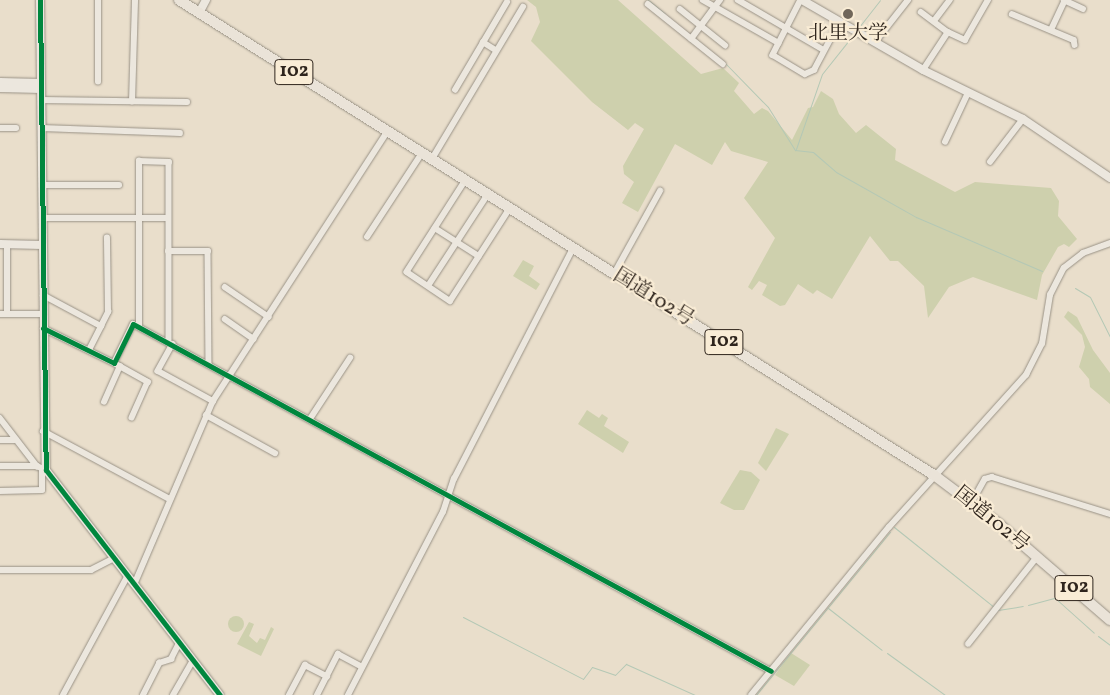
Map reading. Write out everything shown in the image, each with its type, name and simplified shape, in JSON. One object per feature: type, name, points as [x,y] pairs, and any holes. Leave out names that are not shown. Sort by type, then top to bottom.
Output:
[{"type":"highway","name":"国道102号","points":[[179,0],[934,475],[972,502],[1110,620]]},
{"type":"street","points":[[0,491],[42,490],[44,328],[40,0]]},
{"type":"street","points":[[98,0],[98,82]]},
{"type":"street","points":[[132,102],[134,0]]},
{"type":"street","points":[[199,13],[206,0]]},
{"type":"street","points":[[703,0],[778,43]]},
{"type":"street","points":[[692,37],[716,8],[720,0]]},
{"type":"street","points":[[738,0],[824,50]]},
{"type":"street","points":[[840,22],[814,70],[805,74],[773,55],[802,0],[876,41],[923,70],[1022,119],[1110,178]]},
{"type":"street","points":[[876,41],[908,0]]},
{"type":"street","points":[[934,21],[950,0]]},
{"type":"street","points":[[920,12],[948,32],[965,40],[988,0]]},
{"type":"street","points":[[1052,30],[1064,0],[1083,9]]},
{"type":"street","points":[[455,90],[507,2]]},
{"type":"street","points":[[648,4],[692,37],[723,64]]},
{"type":"street","points":[[432,159],[523,7]]},
{"type":"street","points":[[680,9],[725,45]]},
{"type":"street","points":[[1012,14],[1074,40],[1075,45]]},
{"type":"street","points":[[923,70],[948,32]]},
{"type":"street","points":[[483,42],[496,50]]},
{"type":"street","points":[[0,82],[41,86]]},
{"type":"street","points":[[0,88],[41,86]]},
{"type":"street","points":[[944,142],[968,93]]},
{"type":"street","points":[[41,100],[187,102]]},
{"type":"street","points":[[990,162],[1022,119]]},
{"type":"street","points":[[0,128],[16,128]]},
{"type":"street","points":[[42,128],[180,133]]},
{"type":"street","points":[[134,585],[213,401],[388,131]]},
{"type":"street","points":[[368,237],[422,153]]},
{"type":"street","points":[[139,326],[139,161],[169,162],[168,251],[171,343],[158,371],[213,401]]},
{"type":"street","points":[[466,180],[407,272],[450,301],[510,208]]},
{"type":"street","points":[[42,185],[118,185]]},
{"type":"street","points":[[614,274],[660,191]]},
{"type":"street","points":[[428,286],[488,194]]},
{"type":"street","points":[[42,218],[168,218]]},
{"type":"street","points":[[435,228],[479,256]]},
{"type":"street","points":[[89,350],[108,312],[107,238]]},
{"type":"street","points":[[751,695],[934,475],[1026,375],[1042,344],[1050,295],[1064,268],[1083,253],[1110,243]]},
{"type":"street","points":[[7,314],[4,244],[42,245]]},
{"type":"street","points":[[348,695],[449,496],[465,457],[573,248]]},
{"type":"street","points":[[168,251],[208,252],[209,364]]},
{"type":"street","points":[[225,287],[269,317]]},
{"type":"street","points":[[43,295],[101,326]]},
{"type":"street","points":[[0,314],[43,314]]},
{"type":"street","points":[[224,320],[254,339]]},
{"type":"street","points":[[114,363],[133,324],[139,326],[771,671]]},
{"type":"street","points":[[44,328],[148,382],[132,418]]},
{"type":"street","points":[[310,419],[350,358]]},
{"type":"street","points":[[104,402],[120,366]]},
{"type":"street","points":[[206,415],[275,453]]},
{"type":"street","points":[[0,418],[220,695]]},
{"type":"street","points":[[43,431],[170,499]]},
{"type":"street","points":[[0,440],[16,440]]},
{"type":"street","points":[[0,466],[41,469]]},
{"type":"street","points":[[972,502],[986,479],[992,477],[1110,514]]},
{"type":"street","points":[[968,644],[1037,557]]},
{"type":"street","points":[[0,570],[91,570],[113,559]]},
{"type":"street","points":[[63,695],[127,577]]},
{"type":"street","points":[[143,695],[159,663],[171,659],[179,644]]},
{"type":"street","points":[[317,695],[338,654],[362,667]]},
{"type":"street","points":[[173,695],[193,660]]},
{"type":"street","points":[[289,695],[305,665],[327,676]]},
{"type":"green space","points":[[527,0],[618,0],[701,74],[723,68],[739,83],[734,91],[754,114],[762,108],[768,111],[792,140],[808,108],[813,107],[821,91],[833,99],[839,114],[856,133],[866,125],[896,149],[895,160],[955,192],[975,182],[1051,188],[1059,201],[1058,216],[1077,239],[1069,247],[1064,244],[1058,247],[1042,275],[1037,300],[973,277],[949,287],[928,318],[924,286],[898,261],[890,261],[870,236],[832,299],[817,290],[813,294],[798,284],[785,305],[780,306],[762,295],[767,285],[759,281],[752,290],[748,287],[775,238],[744,198],[768,162],[731,151],[725,142],[712,165],[675,144],[638,212],[622,203],[634,182],[624,174],[623,166],[644,129],[635,123],[628,130],[592,102],[531,41],[540,22],[536,7]]},
{"type":"green space","points":[[523,260],[534,266],[529,276],[540,284],[536,290],[513,276]]},
{"type":"green space","points":[[1068,311],[1077,317],[1093,350],[1110,373],[1110,404],[1090,387],[1089,379],[1079,367],[1085,347],[1082,335],[1064,317]]},
{"type":"green space","points":[[587,410],[599,418],[602,414],[608,418],[604,426],[629,442],[623,453],[578,424]]},
{"type":"green space","points":[[776,428],[789,434],[766,471],[758,463]]},
{"type":"green space","points":[[740,470],[751,472],[760,480],[744,510],[734,510],[720,503]]},
{"type":"green space","points":[[236,616],[244,624],[236,632],[228,624]]},
{"type":"green space","points":[[249,622],[254,624],[249,636],[257,643],[260,638],[265,640],[271,627],[274,629],[261,656],[237,644]]},
{"type":"green space","points":[[791,653],[810,665],[794,686],[775,675]]},
{"type":"waterway","points":[[648,0],[665,14]]},
{"type":"waterway","points":[[859,27],[880,0]]},
{"type":"waterway","points":[[796,149],[822,74],[853,35]]},
{"type":"waterway","points":[[726,64],[768,107],[795,150],[813,152],[836,172],[916,217],[1042,271]]},
{"type":"waterway","points":[[1075,288],[1090,297],[1110,337]]},
{"type":"waterway","points":[[894,527],[995,608]]},
{"type":"waterway","points":[[756,695],[890,532]]},
{"type":"waterway","points":[[1028,605],[1055,598],[1094,633]]},
{"type":"waterway","points":[[998,610],[1023,606]]},
{"type":"waterway","points":[[828,608],[882,650]]},
{"type":"waterway","points":[[463,617],[583,679],[592,667],[615,675],[626,664],[695,695]]},
{"type":"waterway","points":[[1098,636],[1110,645]]},
{"type":"waterway","points":[[887,653],[945,695]]},
{"type":"cycle path","points":[[40,0],[46,470],[220,695]]},
{"type":"cycle path","points":[[43,328],[114,363],[133,324],[771,671]]},
{"type":"place","name":"北里大学","points":[[848,14]]}]
